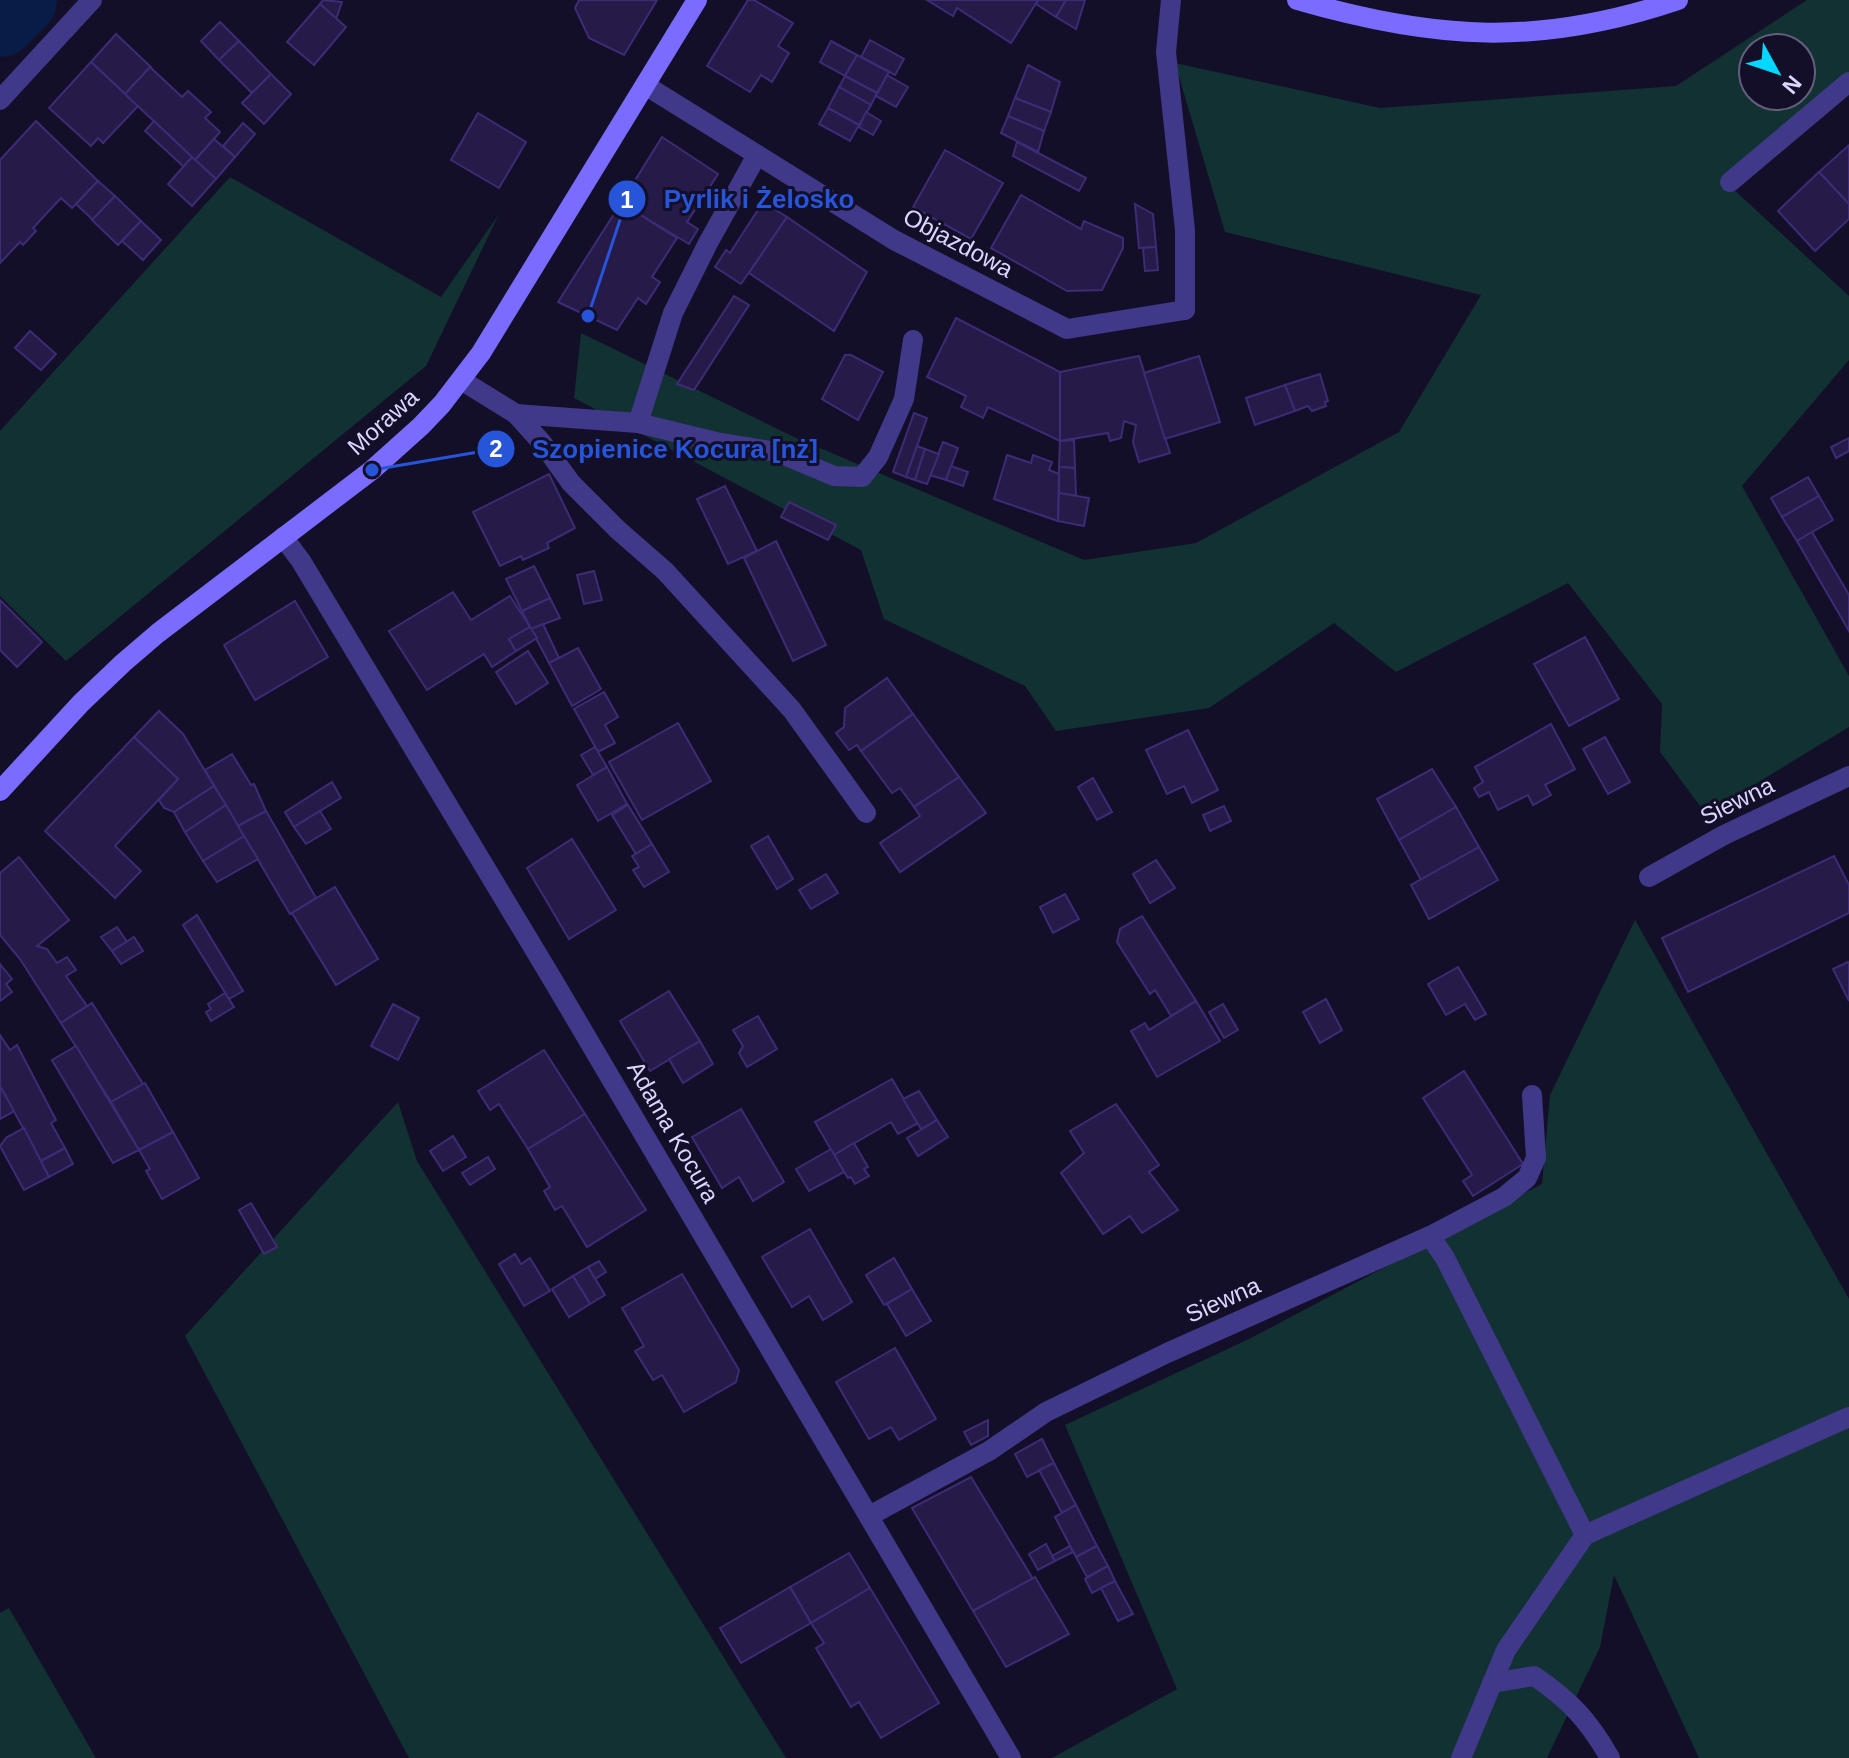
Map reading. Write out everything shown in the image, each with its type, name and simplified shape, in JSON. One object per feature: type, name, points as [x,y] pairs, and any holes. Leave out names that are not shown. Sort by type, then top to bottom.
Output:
[{"type":"street","points":[[0,100],[92,0]]},
{"type":"street","name":"Morawa","points":[[0,791],[81,703],[123,663],[372,470],[421,426],[481,353],[697,0]]},
{"type":"street","name":"Objazdowa","points":[[645,85],[894,240],[1067,329],[1185,310],[1185,230],[1166,52],[1171,0]]},
{"type":"street","points":[[1297,0],[1380,22],[1427,29],[1500,33],[1570,28],[1678,0]]},
{"type":"street","points":[[1730,182],[1849,82]]},
{"type":"street","points":[[638,423],[673,313],[757,155]]},
{"type":"street","points":[[516,414],[638,423],[716,442],[777,452],[834,476],[862,477],[878,457],[904,399],[913,340]]},
{"type":"street","points":[[461,380],[516,414],[543,444],[571,483],[665,571],[792,710],[866,813]]},
{"type":"street","name":"Adama Kocura","points":[[283,537],[301,561],[504,897],[1011,1758]]},
{"type":"street","name":"Siewna","points":[[1649,877],[1724,835],[1849,776]]},
{"type":"street","name":"Siewna","points":[[869,1516],[989,1451],[1046,1412],[1167,1353],[1430,1236],[1504,1197],[1527,1178],[1536,1158],[1532,1095]]},
{"type":"street","points":[[1430,1236],[1445,1258],[1585,1535]]},
{"type":"street","points":[[1461,1758],[1506,1650],[1585,1535],[1849,1417]]},
{"type":"street","points":[[1492,1683],[1534,1676],[1555,1690],[1590,1724],[1610,1758]]},
{"type":"green space","points":[[1807,0],[1849,0],[1849,77],[1817,106],[1817,32],[1758,32]]},
{"type":"green space","points":[[1737,46],[1737,112],[1811,112],[1730,186],[1849,296],[1849,360],[1742,486],[1849,676],[1849,727],[1706,814],[1660,752],[1662,704],[1568,583],[1396,672],[1334,623],[1209,708],[1056,731],[1025,686],[884,619],[861,550],[574,398],[581,333],[794,437],[1084,560],[1196,543],[1399,432],[1481,295],[1225,232],[1175,63],[1380,108],[1676,86]]},
{"type":"green space","points":[[230,177],[441,297],[499,214],[426,366],[66,661],[0,596],[0,431]]},
{"type":"green space","points":[[1635,920],[1849,1299],[1849,1758],[1699,1758],[1614,1575],[1600,1647],[1547,1758],[1052,1758],[1177,1689],[1065,1425],[1251,1338],[1542,1184],[1550,1095]]},
{"type":"green space","points":[[398,1102],[417,1161],[786,1758],[409,1758],[185,1336]]},
{"type":"green space","points":[[9,1608],[96,1758],[0,1758],[0,1613]]},
{"type":"building","points":[[323,0],[342,2],[336,19],[320,4]]},
{"type":"building","points":[[579,0],[657,0],[624,55],[589,38],[575,8]]},
{"type":"building","points":[[748,0],[754,0],[793,23],[778,46],[789,53],[772,82],[761,75],[750,92],[707,66]]},
{"type":"building","points":[[927,0],[1038,0],[1011,43],[957,8],[953,16]]},
{"type":"building","points":[[1038,0],[1066,0],[1056,17],[1036,4]]},
{"type":"building","points":[[1066,0],[1085,0],[1076,29],[1056,17]]},
{"type":"building","points":[[320,4],[346,27],[314,65],[287,42]]},
{"type":"building","points":[[220,22],[239,41],[219,60],[201,41]]},
{"type":"building","points":[[116,34],[151,67],[125,94],[91,62]]},
{"type":"building","points":[[870,40],[904,59],[895,75],[861,57]]},
{"type":"building","points":[[239,41],[271,74],[252,93],[219,60]]},
{"type":"building","points":[[831,41],[857,55],[845,76],[820,62]]},
{"type":"building","points":[[857,55],[889,72],[877,93],[845,76]]},
{"type":"building","points":[[91,62],[138,106],[103,143],[98,138],[91,146],[49,108]]},
{"type":"building","points":[[1028,65],[1060,82],[1051,112],[1015,98]]},
{"type":"building","points":[[150,67],[182,97],[188,91],[211,112],[205,118],[220,132],[195,160],[125,94]]},
{"type":"building","points":[[271,74],[291,94],[264,124],[242,103]]},
{"type":"building","points":[[887,75],[908,87],[896,107],[876,96]]},
{"type":"building","points":[[845,76],[877,93],[871,105],[839,87]]},
{"type":"building","points":[[839,87],[871,105],[859,125],[828,108]]},
{"type":"building","points":[[1015,98],[1051,112],[1044,131],[1008,116]]},
{"type":"building","points":[[828,108],[859,125],[850,141],[819,124]]},
{"type":"building","points":[[866,112],[881,121],[873,135],[859,127]]},
{"type":"building","points":[[478,113],[526,142],[499,188],[451,160]]},
{"type":"building","points":[[1008,116],[1044,131],[1038,152],[1001,133]]},
{"type":"building","points":[[36,121],[98,181],[72,208],[61,198],[33,228],[36,231],[23,245],[20,242],[0,263],[0,160]]},
{"type":"building","points":[[154,121],[192,157],[184,167],[145,131]]},
{"type":"building","points":[[243,123],[255,134],[235,157],[223,146]]},
{"type":"building","points":[[662,137],[718,174],[687,222],[698,229],[689,244],[621,203]]},
{"type":"building","points":[[214,139],[235,157],[216,179],[195,160]]},
{"type":"building","points":[[1017,142],[1086,178],[1079,191],[1013,156]]},
{"type":"building","points":[[1849,145],[1849,204],[1819,172]]},
{"type":"building","points":[[945,150],[1003,183],[971,239],[913,207]]},
{"type":"building","points":[[192,157],[216,179],[192,206],[168,184]]},
{"type":"building","points":[[1819,172],[1849,204],[1849,219],[1815,251],[1778,211]]},
{"type":"building","points":[[98,181],[115,196],[93,220],[76,204]]},
{"type":"building","points":[[1021,195],[1081,229],[1084,221],[1123,238],[1123,248],[1102,290],[1067,291],[991,248]]},
{"type":"building","points":[[115,196],[141,221],[118,245],[92,220]]},
{"type":"building","points":[[763,202],[787,217],[741,284],[715,267],[726,250],[730,253]]},
{"type":"building","points":[[621,203],[677,238],[652,277],[660,282],[646,304],[638,298],[617,330],[558,302]]},
{"type":"building","points":[[1135,204],[1153,214],[1156,247],[1139,248]]},
{"type":"building","points":[[787,217],[867,272],[834,331],[749,273]]},
{"type":"building","points":[[141,221],[161,240],[143,260],[122,241]]},
{"type":"building","points":[[1156,247],[1158,270],[1145,271],[1143,248]]},
{"type":"building","points":[[734,296],[749,305],[694,390],[677,384]]},
{"type":"building","points":[[956,318],[1060,372],[1060,441],[988,407],[983,418],[961,407],[966,396],[927,377]]},
{"type":"building","points":[[30,331],[56,354],[41,370],[15,348]]},
{"type":"building","points":[[845,355],[851,355],[883,372],[858,420],[822,399]]},
{"type":"building","points":[[1139,356],[1170,453],[1139,462],[1133,442],[1136,425],[1124,421],[1121,438],[1110,441],[1108,433],[1060,441],[1060,372]]},
{"type":"building","points":[[1199,356],[1220,422],[1165,439],[1144,373]]},
{"type":"building","points":[[1320,374],[1328,401],[1325,402],[1326,406],[1312,411],[1308,406],[1295,411],[1285,385]]},
{"type":"building","points":[[1285,385],[1295,411],[1255,425],[1246,398]]},
{"type":"building","points":[[914,413],[927,418],[906,477],[893,472]]},
{"type":"building","points":[[1849,438],[1849,451],[1836,458],[1831,447]]},
{"type":"building","points":[[1074,440],[1075,468],[1059,467],[1060,441]]},
{"type":"building","points":[[943,442],[958,448],[946,480],[930,475]]},
{"type":"building","points":[[917,446],[925,449],[915,480],[906,477]]},
{"type":"building","points":[[925,449],[939,454],[927,484],[915,480]]},
{"type":"building","points":[[1007,455],[1031,463],[1033,455],[1052,462],[1049,470],[1059,474],[1058,521],[994,499]]},
{"type":"building","points":[[951,466],[968,472],[963,486],[946,480]]},
{"type":"building","points":[[1059,467],[1075,468],[1076,496],[1059,493]]},
{"type":"building","points":[[549,474],[575,528],[547,543],[549,548],[500,566],[473,512]]},
{"type":"building","points":[[1808,477],[1819,496],[1782,517],[1771,498]]},
{"type":"building","points":[[725,486],[757,551],[728,564],[697,499]]},
{"type":"building","points":[[1059,493],[1089,498],[1084,526],[1058,521]]},
{"type":"building","points":[[1819,496],[1833,520],[1797,541],[1782,517]]},
{"type":"building","points":[[789,502],[836,525],[828,540],[781,517]]},
{"type":"building","points":[[1812,532],[1849,595],[1849,631],[1797,541]]},
{"type":"building","points":[[776,541],[826,645],[793,661],[744,558]]},
{"type":"building","points":[[534,566],[550,598],[522,611],[506,579]]},
{"type":"building","points":[[594,571],[602,600],[584,604],[577,575]]},
{"type":"building","points":[[453,592],[471,620],[510,596],[530,627],[509,639],[516,651],[492,667],[484,654],[427,690],[389,631]]},
{"type":"building","points":[[550,598],[560,618],[531,629],[522,611]]},
{"type":"building","points":[[0,600],[42,642],[17,667],[0,650]]},
{"type":"building","points":[[295,601],[328,657],[255,700],[224,645]]},
{"type":"building","points":[[543,624],[559,658],[549,663],[531,629]]},
{"type":"building","points":[[530,627],[537,638],[516,651],[509,639]]},
{"type":"building","points":[[1585,637],[1619,699],[1569,726],[1534,664]]},
{"type":"building","points":[[578,648],[601,689],[572,706],[549,663]]},
{"type":"building","points":[[528,651],[548,683],[516,704],[496,672]]},
{"type":"building","points":[[887,678],[913,714],[861,751],[857,745],[849,750],[836,733],[844,727],[845,708]]},
{"type":"building","points":[[604,692],[618,717],[605,725],[615,743],[598,752],[574,709]]},
{"type":"building","points":[[159,711],[183,734],[214,786],[174,812],[164,808],[159,800],[178,779],[134,737]]},
{"type":"building","points":[[913,714],[959,777],[914,807],[900,788],[892,793],[861,751]]},
{"type":"building","points":[[678,723],[711,781],[642,820],[609,762]]},
{"type":"building","points":[[1551,724],[1575,769],[1545,785],[1551,795],[1533,805],[1528,795],[1498,810],[1489,792],[1479,797],[1474,788],[1483,782],[1475,767]]},
{"type":"building","points":[[1188,730],[1218,790],[1192,803],[1184,786],[1167,794],[1146,750]]},
{"type":"building","points":[[134,737],[178,779],[115,846],[141,871],[115,898],[45,831]]},
{"type":"building","points":[[1605,737],[1630,782],[1608,794],[1583,749]]},
{"type":"building","points":[[595,747],[607,767],[593,775],[581,755]]},
{"type":"building","points":[[232,754],[251,785],[254,784],[266,811],[238,826],[205,770]]},
{"type":"building","points":[[607,767],[627,804],[598,821],[577,785]]},
{"type":"building","points":[[1432,769],[1456,807],[1399,840],[1377,799]]},
{"type":"building","points":[[959,777],[986,813],[900,872],[880,843],[920,816],[914,807]]},
{"type":"building","points":[[1093,778],[1112,812],[1097,820],[1078,787]]},
{"type":"building","points":[[332,782],[341,798],[294,827],[285,812]]},
{"type":"building","points":[[214,786],[226,805],[185,832],[174,812]]},
{"type":"building","points":[[226,805],[244,836],[203,861],[185,832]]},
{"type":"building","points":[[628,805],[652,844],[636,854],[612,815]]},
{"type":"building","points":[[1224,806],[1231,821],[1210,831],[1203,815]]},
{"type":"building","points":[[1456,807],[1479,847],[1421,880],[1399,840]]},
{"type":"building","points":[[266,811],[316,898],[290,914],[238,826]]},
{"type":"building","points":[[320,811],[331,829],[306,844],[294,827]]},
{"type":"building","points":[[244,836],[258,859],[217,882],[203,861]]},
{"type":"building","points":[[768,836],[793,879],[777,889],[751,846]]},
{"type":"building","points":[[572,839],[616,910],[569,939],[527,868]]},
{"type":"building","points":[[652,844],[669,872],[644,887],[633,870],[639,867],[632,856]]},
{"type":"building","points":[[1479,847],[1498,880],[1429,919],[1411,885]]},
{"type":"building","points":[[1834,856],[1849,885],[1849,913],[1688,992],[1662,938]]},
{"type":"building","points":[[19,857],[69,920],[37,946],[47,949],[57,963],[67,957],[76,970],[66,976],[87,1006],[61,1023],[20,959],[0,935],[0,873]]},
{"type":"building","points":[[1156,860],[1175,888],[1150,903],[1133,874]]},
{"type":"building","points":[[826,874],[838,893],[811,909],[799,890]]},
{"type":"building","points":[[335,887],[378,959],[336,985],[292,913]]},
{"type":"building","points":[[1065,894],[1079,919],[1053,933],[1040,907]]},
{"type":"building","points":[[197,915],[243,991],[229,999],[183,925]]},
{"type":"building","points":[[1142,916],[1196,1001],[1171,1016],[1155,990],[1150,994],[1117,942],[1120,929]]},
{"type":"building","points":[[117,927],[127,942],[112,951],[101,937]]},
{"type":"building","points":[[134,937],[143,951],[121,964],[112,951]]},
{"type":"building","points":[[1848,962],[1849,965],[1849,1001],[1833,969]]},
{"type":"building","points":[[0,964],[12,979],[6,984],[12,992],[0,1001]]},
{"type":"building","points":[[1458,967],[1486,1014],[1475,1020],[1465,1004],[1446,1015],[1428,984]]},
{"type":"building","points":[[669,991],[700,1041],[650,1071],[620,1021]]},
{"type":"building","points":[[225,993],[234,1007],[211,1021],[206,1012],[211,1009],[208,1004]]},
{"type":"building","points":[[1326,999],[1342,1030],[1320,1043],[1303,1012]]},
{"type":"building","points":[[1196,1001],[1220,1041],[1157,1077],[1131,1031],[1145,1023],[1149,1030]]},
{"type":"building","points":[[92,1003],[143,1084],[111,1102],[61,1023]]},
{"type":"building","points":[[393,1004],[419,1018],[398,1060],[371,1046]]},
{"type":"building","points":[[1223,1004],[1238,1030],[1224,1038],[1209,1012]]},
{"type":"building","points":[[758,1016],[777,1049],[747,1067],[739,1053],[743,1046],[733,1030]]},
{"type":"building","points":[[0,1035],[10,1050],[17,1045],[56,1120],[51,1123],[65,1148],[41,1161],[0,1086]]},
{"type":"building","points":[[700,1041],[713,1064],[683,1083],[669,1059]]},
{"type":"building","points":[[76,1046],[139,1150],[113,1163],[52,1060]]},
{"type":"building","points":[[544,1050],[585,1114],[528,1149],[499,1104],[490,1110],[478,1091]]},
{"type":"building","points":[[1464,1071],[1523,1164],[1473,1196],[1463,1181],[1472,1175],[1423,1098]]},
{"type":"building","points":[[892,1079],[918,1123],[898,1134],[891,1122],[834,1155],[815,1122]]},
{"type":"building","points":[[145,1083],[173,1132],[139,1150],[111,1102]]},
{"type":"building","points":[[0,1086],[14,1111],[0,1119]]},
{"type":"building","points":[[919,1091],[937,1120],[921,1129],[903,1099]]},
{"type":"building","points":[[1116,1104],[1159,1165],[1149,1172],[1178,1210],[1142,1233],[1130,1216],[1103,1234],[1061,1173],[1084,1153],[1070,1131]]},
{"type":"building","points":[[741,1109],[784,1182],[753,1201],[739,1177],[722,1188],[692,1137]]},
{"type":"building","points":[[585,1114],[646,1210],[587,1247],[562,1206],[555,1210],[544,1191],[550,1187],[528,1149]]},
{"type":"building","points":[[937,1120],[948,1137],[918,1156],[907,1138]]},
{"type":"building","points":[[24,1128],[49,1177],[24,1190],[0,1146],[7,1137]]},
{"type":"building","points":[[173,1132],[199,1178],[162,1199],[146,1171],[150,1169],[139,1150]]},
{"type":"building","points":[[453,1136],[466,1157],[443,1171],[430,1151]]},
{"type":"building","points":[[854,1143],[868,1167],[864,1169],[869,1176],[855,1184],[834,1155]]},
{"type":"building","points":[[65,1148],[73,1164],[49,1177],[41,1161]]},
{"type":"building","points":[[831,1149],[844,1172],[809,1191],[796,1169]]},
{"type":"building","points":[[488,1157],[495,1169],[470,1185],[462,1173]]},
{"type":"building","points":[[251,1203],[277,1247],[264,1254],[239,1210]]},
{"type":"building","points":[[810,1229],[852,1302],[823,1320],[809,1296],[792,1307],[762,1257]]},
{"type":"building","points":[[515,1254],[521,1264],[530,1258],[550,1291],[524,1306],[499,1264]]},
{"type":"building","points":[[894,1258],[912,1289],[884,1305],[866,1275]]},
{"type":"building","points":[[599,1261],[606,1272],[595,1279],[588,1267]]},
{"type":"building","points":[[588,1267],[605,1295],[590,1304],[573,1276]]},
{"type":"building","points":[[682,1274],[739,1370],[736,1382],[684,1412],[662,1375],[653,1380],[635,1351],[644,1346],[622,1308]]},
{"type":"building","points":[[573,1276],[590,1304],[569,1317],[552,1289]]},
{"type":"building","points":[[912,1289],[931,1321],[906,1336],[887,1304]]},
{"type":"building","points":[[895,1348],[936,1419],[899,1440],[891,1427],[869,1439],[836,1382]]},
{"type":"building","points":[[988,1420],[988,1436],[971,1445],[964,1432]]},
{"type":"building","points":[[1042,1439],[1054,1463],[1027,1477],[1015,1454]]},
{"type":"building","points":[[1054,1463],[1076,1505],[1062,1513],[1039,1470]]},
{"type":"building","points":[[971,1477],[1033,1579],[973,1611],[912,1508]]},
{"type":"building","points":[[1076,1505],[1097,1546],[1076,1557],[1055,1517]]},
{"type":"building","points":[[1046,1544],[1055,1561],[1038,1570],[1029,1554]]},
{"type":"building","points":[[1070,1546],[1073,1552],[1055,1561],[1052,1556]]},
{"type":"building","points":[[1097,1546],[1108,1566],[1087,1577],[1076,1557]]},
{"type":"building","points":[[849,1553],[870,1588],[811,1623],[790,1587]]},
{"type":"building","points":[[1108,1566],[1115,1581],[1092,1593],[1085,1579]]},
{"type":"building","points":[[1035,1577],[1069,1634],[1006,1667],[973,1611]]},
{"type":"building","points":[[1115,1581],[1133,1614],[1118,1621],[1101,1588]]},
{"type":"building","points":[[790,1587],[811,1623],[741,1663],[720,1628]]},
{"type":"building","points":[[870,1588],[939,1703],[881,1738],[859,1702],[851,1707],[816,1648],[824,1643],[811,1623]]},
{"type":"waterway","points":[[0,21],[21,0]]},
{"type":"place","name":"Pyrlik i Żelosko","points":[[588,316]]},
{"type":"place","name":"Szopienice Kocura [nż]","points":[[372,470]]}]
